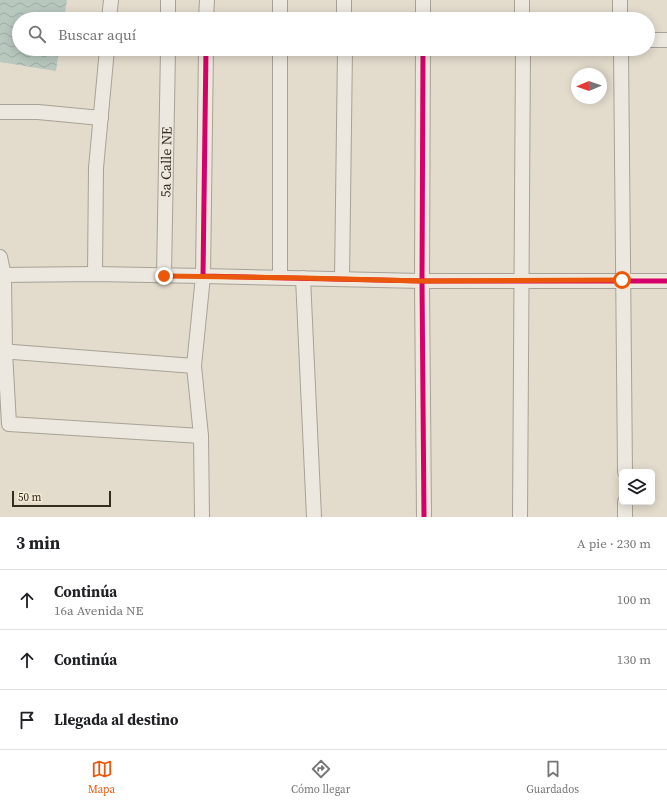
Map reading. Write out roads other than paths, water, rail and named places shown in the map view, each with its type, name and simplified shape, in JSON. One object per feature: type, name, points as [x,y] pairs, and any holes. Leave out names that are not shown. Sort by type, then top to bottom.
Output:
[{"type":"street","points":[[110,12],[111,0]]},
{"type":"street","points":[[168,0],[168,12]]},
{"type":"street","points":[[206,0],[206,12]]},
{"type":"street","points":[[280,0],[280,12]]},
{"type":"street","points":[[344,0],[344,12]]},
{"type":"street","points":[[423,0],[423,12]]},
{"type":"street","points":[[522,0],[522,12]]},
{"type":"street","points":[[620,0],[620,12]]},
{"type":"street","points":[[655,40],[667,40]]},
{"type":"street","points":[[95,274],[96,168],[106,56]]},
{"type":"street","name":"5a Calle NE","points":[[164,276],[168,56]]},
{"type":"street","points":[[202,517],[201,436],[194,366],[203,276],[206,56]]},
{"type":"street","points":[[280,56],[280,278]]},
{"type":"street","points":[[342,279],[345,56]]},
{"type":"street","points":[[423,56],[422,281],[424,517]]},
{"type":"street","points":[[520,517],[523,56]]},
{"type":"street","points":[[621,56],[625,469]]},
{"type":"street","points":[[0,112],[38,112],[100,118]]},
{"type":"street","points":[[0,257],[2,275],[3,352],[10,424],[201,436]]},
{"type":"street","points":[[2,275],[95,274],[422,281],[667,281]]},
{"type":"street","points":[[303,278],[314,517]]},
{"type":"street","points":[[3,352],[194,366]]},
{"type":"street","points":[[625,505],[625,517]]},
{"type":"water","points":[[0,0],[67,0],[65,12],[12,12],[12,56],[58,56],[56,71],[0,62]]}]
